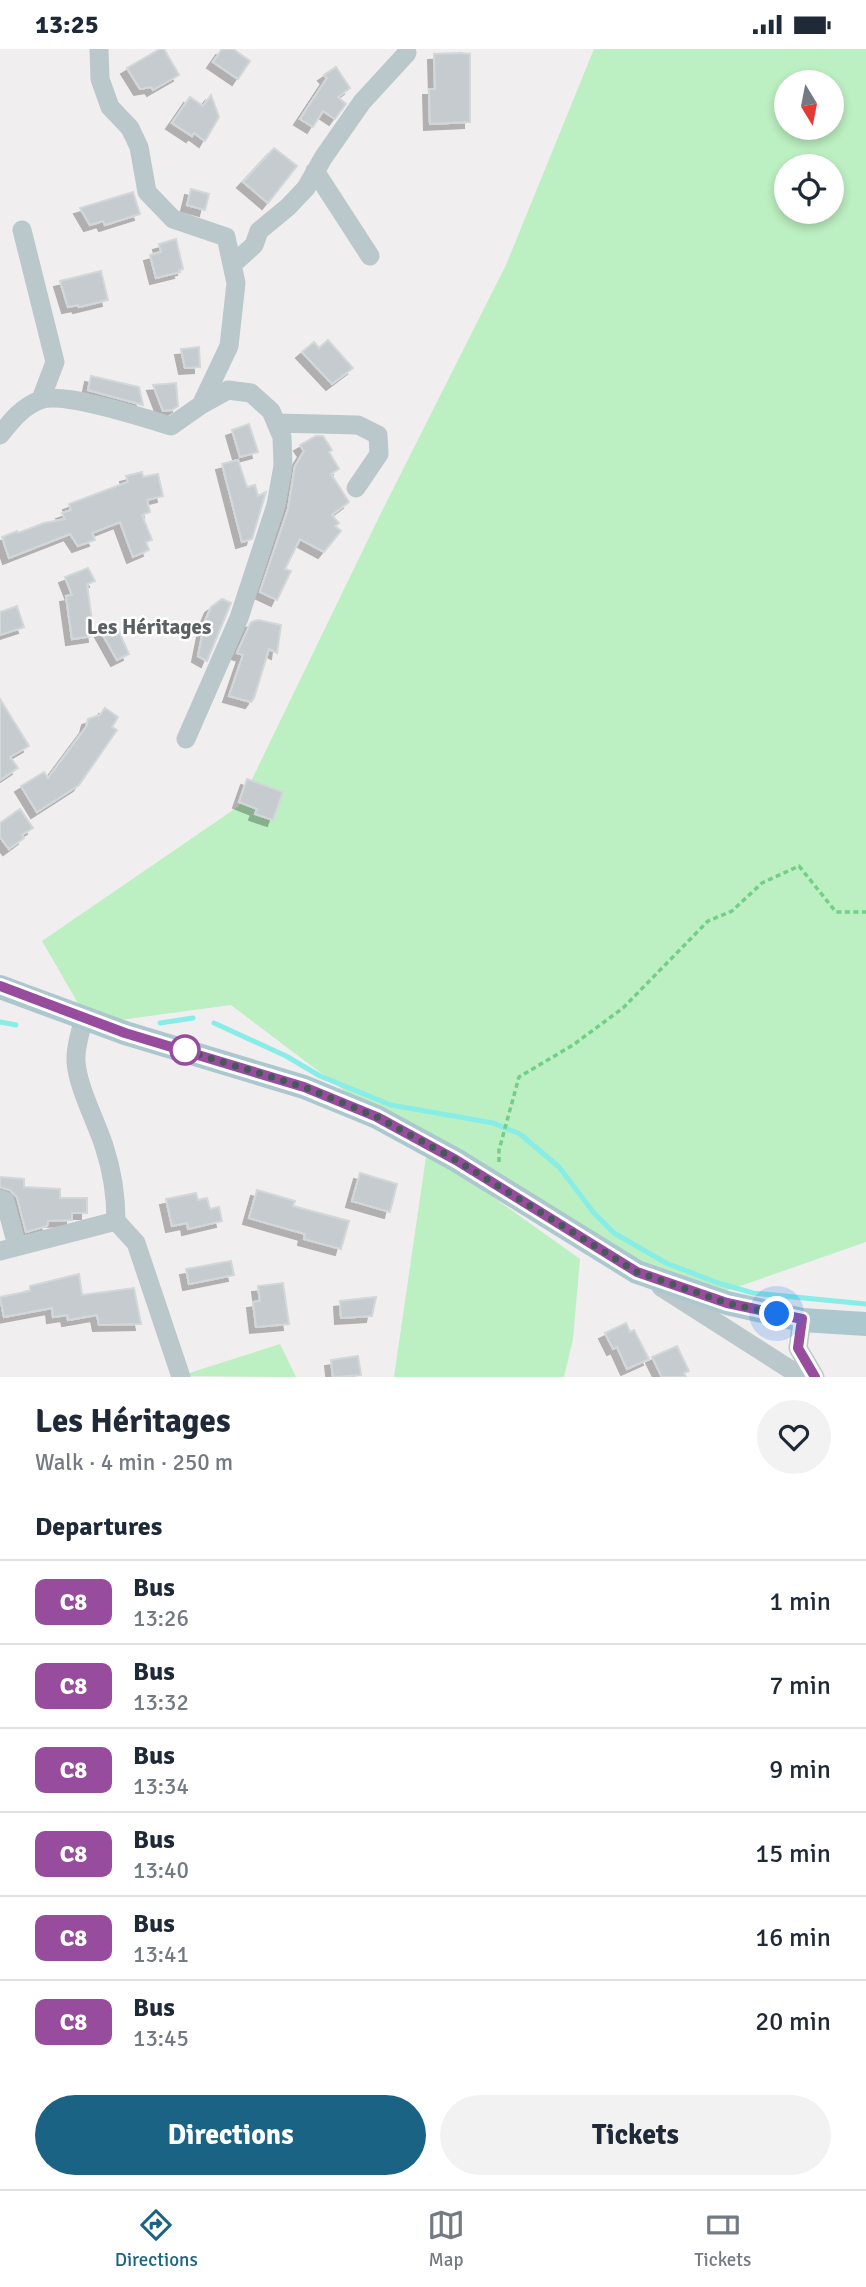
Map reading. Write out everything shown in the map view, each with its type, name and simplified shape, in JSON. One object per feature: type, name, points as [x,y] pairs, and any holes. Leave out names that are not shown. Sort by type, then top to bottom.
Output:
[{"type":"main road","points":[[0,986],[84,1019],[304,1087],[377,1117],[456,1160],[637,1272],[727,1303],[802,1319],[866,1324]]},
{"type":"street","points":[[99,49],[100,79],[110,107],[130,128],[139,147],[147,192],[173,219],[226,237],[236,283],[229,346],[201,405]]},
{"type":"street","points":[[232,265],[254,245],[258,231],[288,207],[306,188],[362,102],[407,53]]},
{"type":"street","points":[[316,171],[370,256]]},
{"type":"street","points":[[22,230],[55,362],[41,399]]},
{"type":"street","points":[[0,435],[16,414],[41,399],[76,400],[171,426],[228,390],[251,393],[271,411],[282,437],[283,466],[276,505],[239,618],[186,739]]},
{"type":"street","points":[[276,423],[358,425],[378,435],[379,454],[356,488]]},
{"type":"street","points":[[84,1019],[76,1062],[87,1103],[105,1149],[116,1196],[116,1221],[136,1243],[181,1377]]},
{"type":"street","points":[[0,1199],[5,1201],[8,1249],[116,1221]]},
{"type":"street","points":[[637,1272],[802,1377]]},
{"type":"street","points":[[802,1319],[798,1348],[815,1377]]},
{"type":"path","points":[[497,1185],[499,1150],[519,1077],[573,1045],[623,1008],[708,921],[732,911],[762,883],[799,866],[836,912],[866,912]]},
{"type":"green space","points":[[594,49],[866,49],[866,1242],[703,1299],[434,1155],[580,1259],[573,1339],[564,1377],[394,1377],[427,1150],[411,1141],[231,1005],[90,1024],[42,941],[239,806],[379,517],[506,265]]},
{"type":"green space","points":[[280,1344],[296,1377],[180,1376]]},
{"type":"building","points":[[164,49],[179,75],[153,90],[151,87],[140,89],[127,68]]},
{"type":"building","points":[[222,49],[233,49],[250,61],[238,79],[213,62]]},
{"type":"building","points":[[434,54],[470,54],[470,122],[430,124],[429,89],[435,89]]},
{"type":"building","points":[[336,67],[350,88],[338,97],[346,104],[335,119],[323,111],[313,127],[300,119],[327,78],[324,75]]},
{"type":"building","points":[[211,95],[219,117],[205,141],[172,123],[190,97],[203,106]]},
{"type":"building","points":[[274,148],[297,166],[268,203],[243,182]]},
{"type":"building","points":[[191,189],[209,194],[205,210],[187,205]]},
{"type":"building","points":[[133,192],[140,214],[105,225],[103,221],[90,225],[80,208]]},
{"type":"building","points":[[176,239],[183,269],[156,278],[150,255],[161,252],[159,244]]},
{"type":"building","points":[[101,271],[108,300],[68,307],[60,281]]},
{"type":"building","points":[[328,340],[353,368],[332,384],[302,352],[314,342],[319,348]]},
{"type":"building","points":[[199,347],[200,367],[185,368],[181,349]]},
{"type":"building","points":[[91,376],[139,387],[143,405],[88,390]]},
{"type":"building","points":[[176,383],[178,406],[163,411],[153,385]]},
{"type":"building","points":[[249,424],[258,452],[240,457],[232,430]]},
{"type":"building","points":[[316,436],[323,436],[332,450],[329,452],[339,469],[331,474],[349,502],[332,515],[339,523],[335,526],[341,531],[324,552],[300,539],[285,569],[291,571],[277,600],[260,592],[288,509],[295,466],[304,451],[300,445]]},
{"type":"building","points":[[238,460],[247,487],[255,485],[258,496],[266,492],[252,539],[242,542],[222,464]]},
{"type":"building","points":[[142,472],[143,477],[158,474],[163,496],[147,500],[150,512],[142,515],[152,540],[146,542],[149,550],[133,557],[120,522],[92,533],[95,540],[78,546],[70,534],[9,558],[2,537],[65,519],[62,513],[71,510],[69,504],[128,482],[126,476]]},
{"type":"building","points":[[88,568],[95,581],[87,584],[94,636],[72,639],[66,596],[72,595],[65,577]]},
{"type":"building","points":[[222,599],[231,603],[207,661],[198,656],[205,621],[211,607]]},
{"type":"building","points":[[17,606],[24,627],[0,635],[0,612]]},
{"type":"building","points":[[258,620],[281,625],[277,653],[269,649],[251,702],[229,696],[243,655],[237,653],[251,622]]},
{"type":"building","points":[[114,621],[129,654],[117,660],[99,628]]},
{"type":"building","points":[[0,699],[29,746],[10,757],[18,768],[0,780]]},
{"type":"building","points":[[105,708],[118,717],[112,727],[117,730],[79,785],[37,812],[21,786],[44,772],[48,778],[86,727],[88,719],[100,715]]},
{"type":"building","points":[[247,779],[283,792],[273,820],[255,814],[257,809],[239,802]]},
{"type":"building","points":[[20,809],[33,828],[9,849],[0,837],[0,823]]},
{"type":"building","points":[[360,1173],[397,1184],[390,1212],[352,1201]]},
{"type":"building","points":[[0,1177],[24,1179],[24,1187],[60,1189],[60,1198],[87,1198],[87,1213],[72,1213],[72,1220],[48,1221],[47,1226],[26,1232],[17,1197],[10,1190],[0,1187]]},
{"type":"building","points":[[257,1190],[295,1201],[293,1206],[349,1221],[341,1249],[304,1239],[305,1234],[249,1218]]},
{"type":"building","points":[[196,1193],[198,1200],[207,1198],[210,1209],[219,1207],[222,1221],[188,1229],[187,1223],[172,1226],[166,1199]]},
{"type":"building","points":[[231,1261],[234,1275],[189,1284],[186,1269]]},
{"type":"building","points":[[79,1274],[82,1295],[134,1288],[141,1324],[99,1325],[97,1315],[68,1320],[67,1315],[53,1317],[52,1308],[4,1317],[0,1297],[30,1291],[30,1286]]},
{"type":"building","points":[[283,1283],[289,1324],[256,1327],[253,1302],[260,1301],[258,1286]]},
{"type":"building","points":[[376,1297],[372,1316],[341,1318],[340,1301]]},
{"type":"building","points":[[626,1323],[630,1332],[634,1330],[649,1359],[627,1369],[617,1347],[613,1349],[605,1333]]},
{"type":"building","points":[[677,1346],[689,1371],[684,1373],[686,1377],[662,1377],[652,1357]]},
{"type":"building","points":[[358,1356],[361,1375],[333,1377],[331,1360]]},
{"type":"waterway","points":[[160,1023],[193,1018]]},
{"type":"waterway","points":[[0,1022],[16,1025]]},
{"type":"waterway","points":[[214,1023],[286,1056],[320,1076],[391,1105],[493,1123],[520,1134],[559,1167],[594,1213],[614,1233],[666,1263],[753,1293],[866,1304]]},
{"type":"bus line","name":"C8","points":[[0,986],[125,1033],[304,1087],[377,1117],[456,1160],[637,1272],[727,1303],[802,1319],[798,1348],[815,1377]]},
{"type":"district","name":"Les Héritages","points":[[149,627]]},
{"type":"route","points":[[185,1050],[174,1047],[304,1087],[377,1117],[456,1160],[637,1272],[727,1303],[777,1314]]}]
